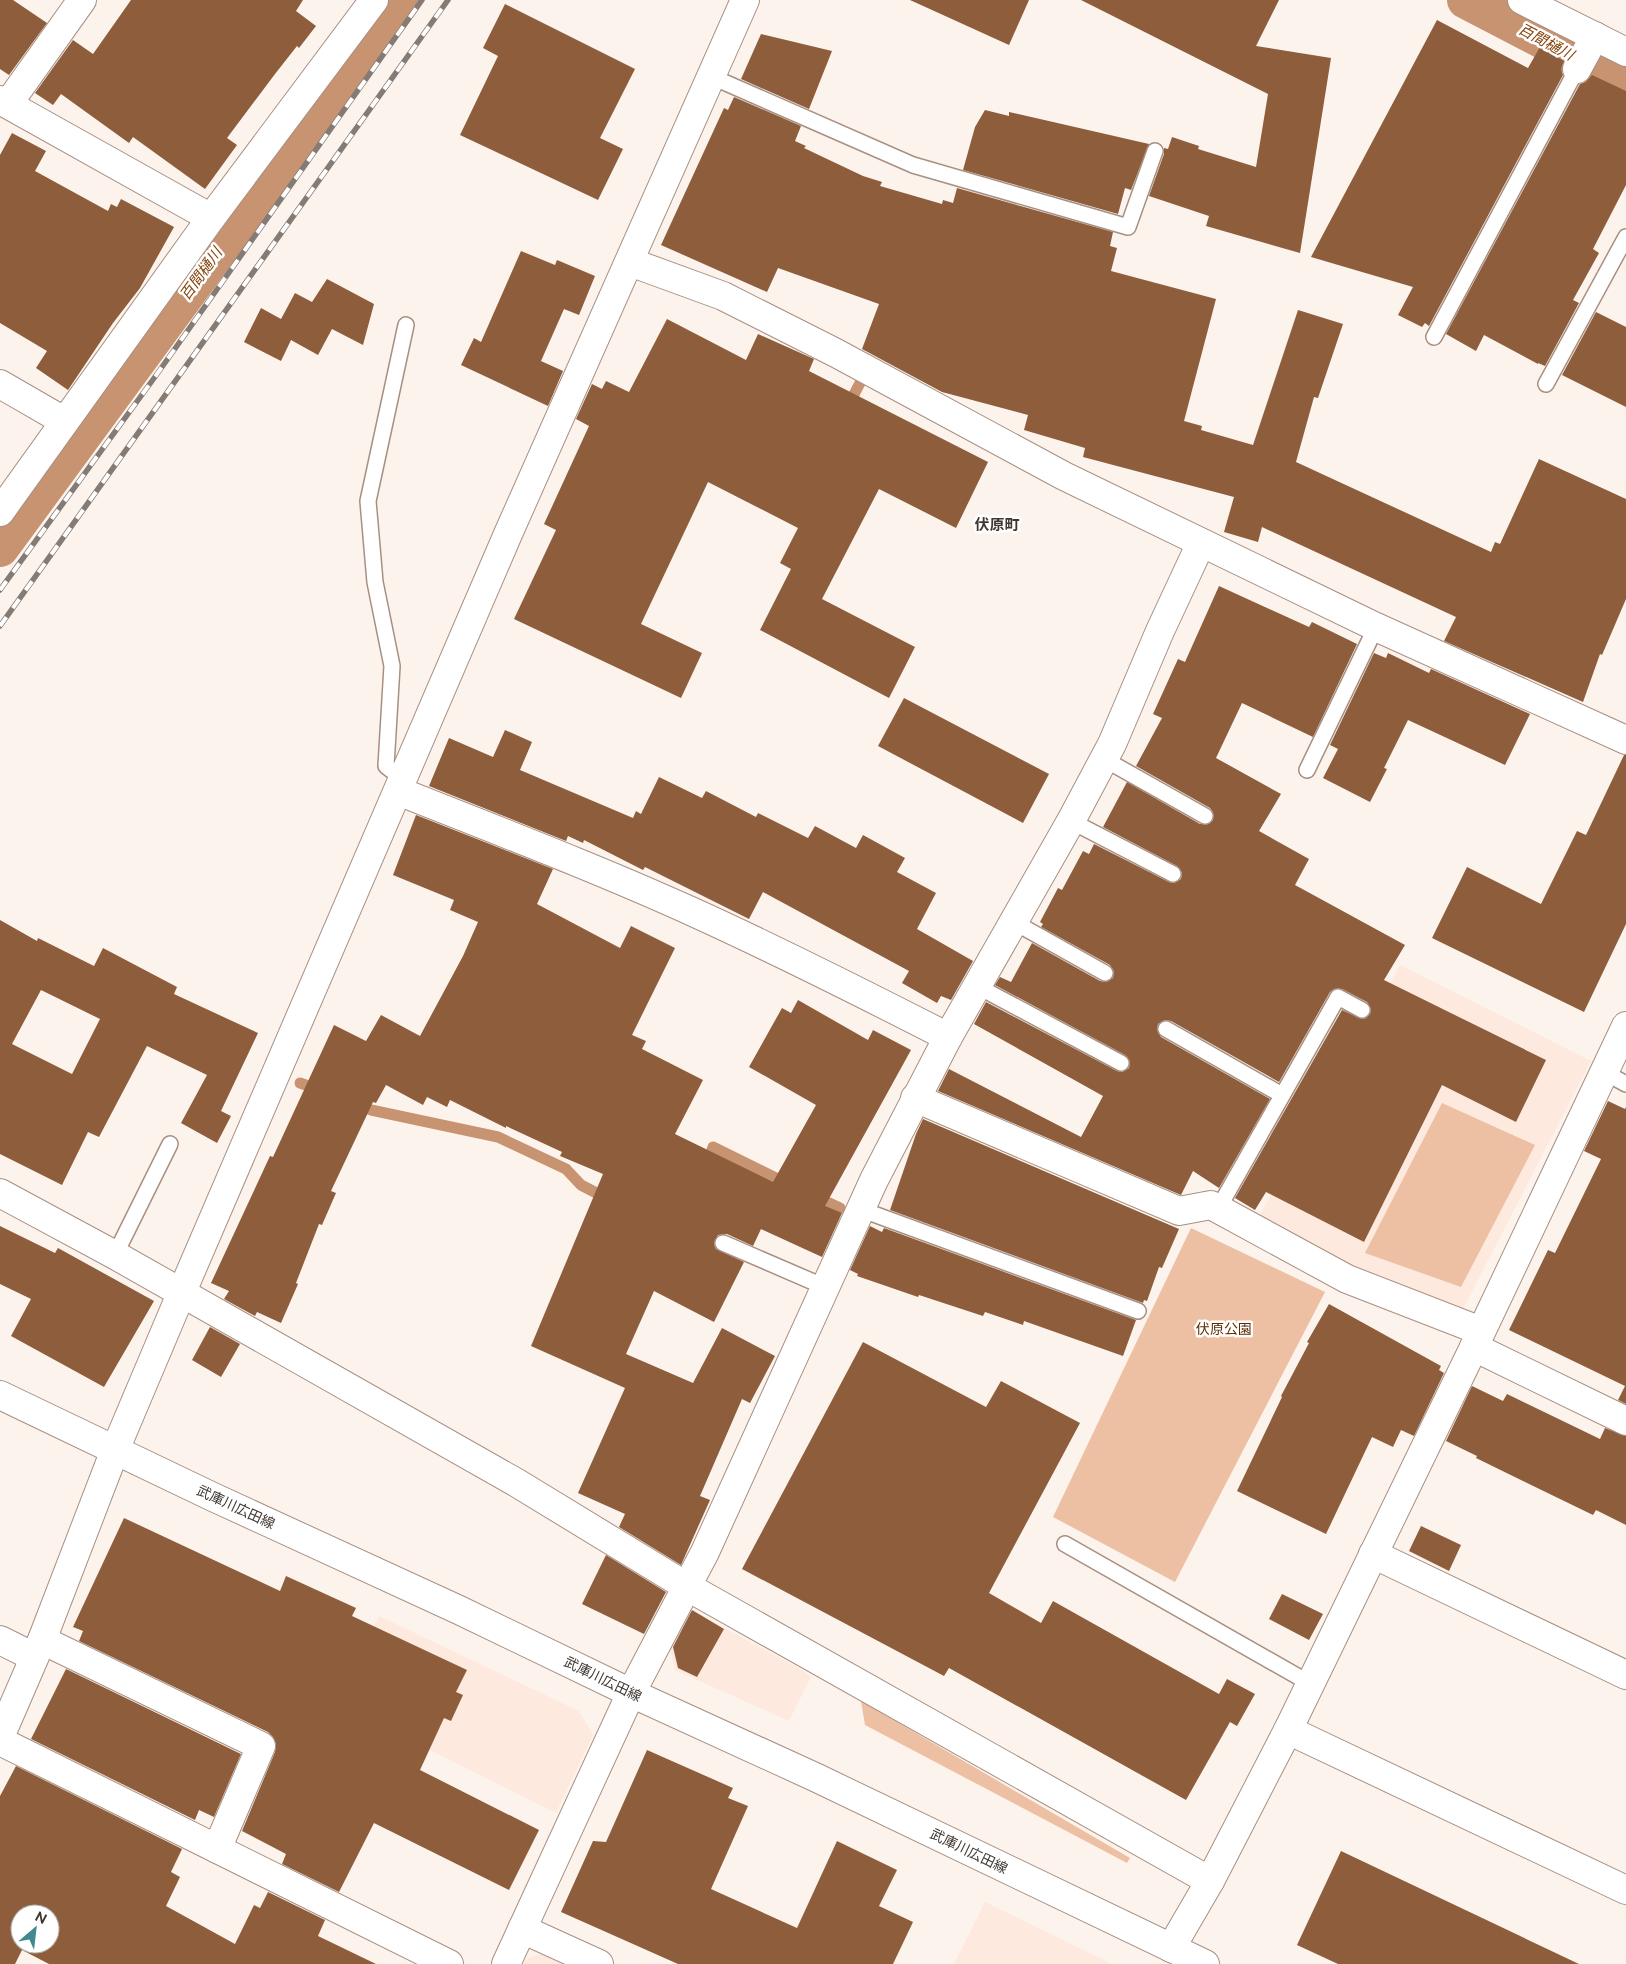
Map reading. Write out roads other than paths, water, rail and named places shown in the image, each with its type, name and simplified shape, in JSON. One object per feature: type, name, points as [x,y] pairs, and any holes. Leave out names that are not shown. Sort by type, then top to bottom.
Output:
[{"type":"street","points":[[82,0],[4,102],[211,218]]},
{"type":"street","points":[[0,512],[211,218],[374,0]]},
{"type":"street","points":[[0,1737],[38,1648],[115,1450],[181,1294],[512,525],[745,0]]},
{"type":"street","points":[[1522,0],[1586,52],[1626,52]]},
{"type":"street","points":[[630,262],[723,296],[836,353],[1064,476],[1376,627],[1626,740]]},
{"type":"street","points":[[0,384],[64,421]]},
{"type":"street","points":[[506,1964],[631,1693],[705,1552],[860,1209],[915,1098],[948,1037],[1071,821],[1104,759],[1201,543]]},
{"type":"street","points":[[400,785],[692,911],[807,965],[948,1037]]},
{"type":"street","points":[[1167,1956],[1210,1881],[1288,1730],[1477,1339],[1615,1078],[1626,1026]]},
{"type":"street","points":[[915,1098],[1179,1210],[1211,1205],[1347,1279],[1477,1339],[1626,1421]]},
{"type":"street","points":[[0,1193],[517,1483],[686,1586],[1210,1881]]},
{"type":"street","name":"武庫川広田線","points":[[0,1395],[213,1497],[459,1610],[631,1693],[817,1778],[1167,1956],[1205,1964]]},
{"type":"street","points":[[1373,1554],[1626,1674]]},
{"type":"street","points":[[0,1640],[38,1648],[261,1746],[217,1849]]},
{"type":"street","points":[[1288,1730],[1626,1890]]},
{"type":"street","points":[[0,1741],[449,1964]]},
{"type":"street","points":[[522,1929],[599,1964]]},
{"type":"lane","points":[[1434,337],[1586,52]]},
{"type":"lane","points":[[710,76],[913,165],[1128,227],[1155,152]]},
{"type":"lane","points":[[1546,384],[1626,237]]},
{"type":"lane","points":[[400,785],[386,766],[392,666],[375,582],[368,500],[406,325]]},
{"type":"lane","points":[[1306,770],[1376,627]]},
{"type":"lane","points":[[1104,759],[1205,816]]},
{"type":"lane","points":[[1071,821],[1173,874]]},
{"type":"lane","points":[[1014,922],[1105,973]]},
{"type":"lane","points":[[977,986],[1121,1063]]},
{"type":"lane","points":[[1218,1209],[1338,997],[1362,1010]]},
{"type":"lane","points":[[1166,1029],[1282,1095]]},
{"type":"lane","points":[[115,1256],[170,1144]]},
{"type":"lane","points":[[860,1209],[1138,1311]]},
{"type":"lane","points":[[722,1243],[825,1287]]},
{"type":"lane","points":[[1065,1544],[1310,1684]]},
{"type":"waterway","name":"百間樋川","points":[[0,548],[402,0]]},
{"type":"waterway","name":"百間樋川","points":[[1466,0],[1626,83]]},
{"type":"waterway","points":[[848,406],[861,381]]},
{"type":"waterway","points":[[300,1083],[320,1090]]},
{"type":"waterway","points":[[356,1104],[371,1110],[498,1137],[566,1169],[581,1185],[608,1199]]},
{"type":"waterway","points":[[707,1164],[713,1147],[788,1184]]},
{"type":"waterway","points":[[814,1196],[840,1208]]},
{"type":"railway","points":[[0,590],[157,374],[422,0]]},
{"type":"railway","points":[[0,626],[448,0]]},
{"type":"district","name":"伏原町","points":[[997,525]]},
{"type":"park label","name":"伏原公園","points":[[1224,1329]]}]
